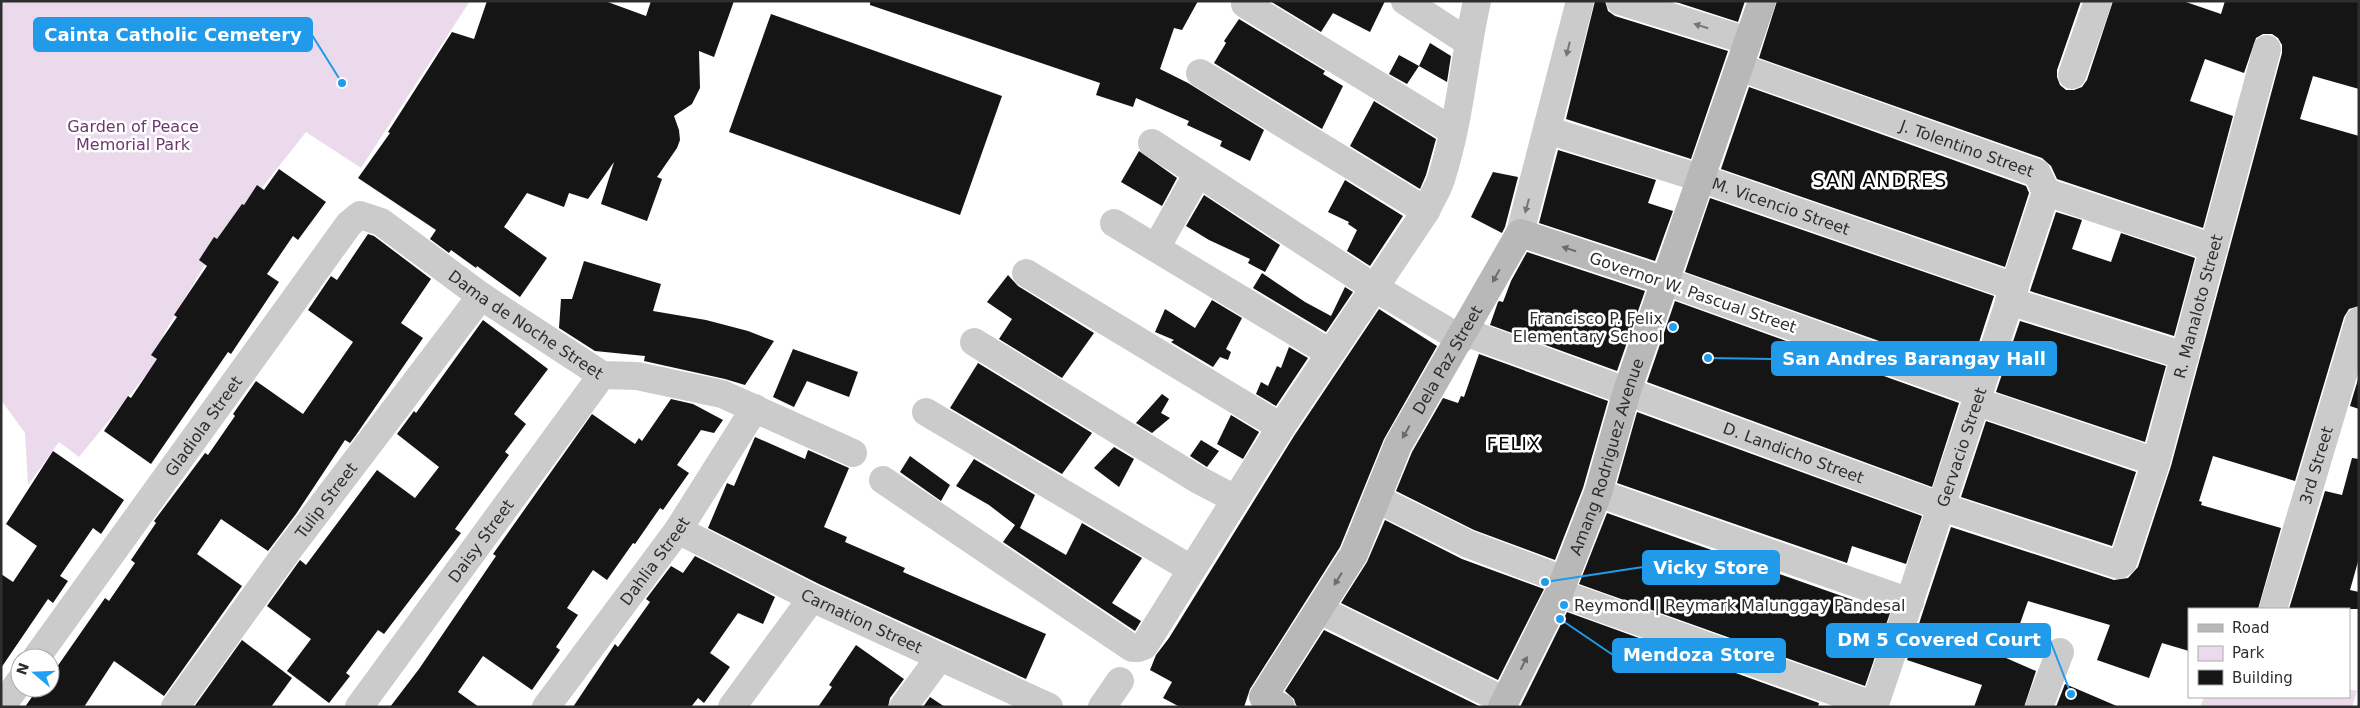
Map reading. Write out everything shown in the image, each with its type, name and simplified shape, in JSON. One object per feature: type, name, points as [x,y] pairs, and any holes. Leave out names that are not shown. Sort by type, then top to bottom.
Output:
[{"type":"street","points":[[1405,1],[1468,42]]},
{"type":"street","points":[[883,480],[1132,648],[1144,646],[1281,427],[1426,211],[1442,177],[1453,131],[1477,1]]},
{"type":"street","name":"Dela Paz Street","points":[[1267,704],[1354,554],[1398,446],[1520,233],[1580,1]]},
{"type":"street","points":[[1620,1],[1748,41]]},
{"type":"street","name":"Amang Rodriguez Avenue","points":[[1504,704],[1562,587],[1598,492],[1627,391],[1762,1]]},
{"type":"street","points":[[2072,75],[2098,1]]},
{"type":"street","points":[[1245,4],[1453,131]]},
{"type":"street","name":"R. Manaloto Street","points":[[2123,562],[2156,462],[2267,48]]},
{"type":"street","name":"J. Tolentino Street","points":[[1739,67],[2037,173],[2046,192],[2214,248]]},
{"type":"street","points":[[1200,73],[1426,211]]},
{"type":"street","name":"M. Vicencio Street","points":[[1547,130],[1700,178],[2185,356]]},
{"type":"street","name":"D. Landicho Street","points":[[1152,143],[1375,288],[1463,335],[1627,391],[1942,506],[2115,566],[2119,566],[2123,562]]},
{"type":"street","points":[[1156,248],[1198,173]]},
{"type":"street","name":"Gervacio Street","points":[[1562,587],[1867,705],[1872,705],[1876,701],[1910,602],[2046,192]]},
{"type":"street","name":"Gladiola Street","points":[[43,648],[349,224],[360,215],[370,216],[382,222]]},
{"type":"street","name":"Dama de Noche Street","points":[[382,222],[481,296],[602,375],[637,376],[722,394],[853,453]]},
{"type":"street","points":[[1114,223],[1330,353]]},
{"type":"street","name":"Governor W. Pascual Street","points":[[1520,233],[1665,280],[2156,462]]},
{"type":"street","points":[[1026,273],[1281,427]]},
{"type":"street","name":"Tulip Street","points":[[175,707],[286,553],[481,296]]},
{"type":"street","name":"3rd Street","points":[[2273,608],[2359,321]]},
{"type":"street","points":[[974,342],[1198,479],[1235,499]]},
{"type":"street","name":"Daisy Street","points":[[359,707],[602,375]]},
{"type":"street","name":"Dahlia Street","points":[[546,707],[678,530],[754,408]]},
{"type":"street","points":[[926,412],[1191,569]]},
{"type":"street","points":[[1598,492],[1910,602]]},
{"type":"street","points":[[1377,499],[1468,544],[1562,587]]},
{"type":"street","name":"Carnation Street","points":[[678,530],[812,598],[1049,707]]},
{"type":"street","points":[[732,707],[812,598]]},
{"type":"street","points":[[1320,610],[1504,704]]},
{"type":"street","points":[[2039,707],[2060,652]]},
{"type":"street","points":[[904,707],[940,657]]},
{"type":"street","points":[[1102,707],[1120,681]]},
{"type":"street","points":[[1,707],[10,695]]},
{"type":"green space","name":"Garden of Peace Memorial Park","points":[[1,1],[470,1],[361,168],[306,132],[216,246],[163,335],[172,343],[79,457],[59,442],[28,485],[25,433],[1,400]]},
{"type":"green space","points":[[2350,689],[2357,691],[2352,707],[2200,707],[2204,698],[2350,698]]},
{"type":"building","points":[[487,1],[605,1],[646,16],[651,1],[734,1],[714,57],[699,51],[700,88],[692,104],[674,116],[680,140],[677,148],[657,177],[662,179],[647,221],[601,204],[614,162],[588,199],[569,193],[564,207],[527,193],[504,227],[547,258],[520,297],[477,266],[476,268],[451,250],[449,253],[430,239],[436,230],[358,178],[390,133],[388,132],[452,32],[474,39]]},
{"type":"building","points":[[870,1],[1198,1],[1182,30],[1174,28],[1160,69],[1188,83],[1264,130],[1250,161],[1220,146],[1222,141],[1187,125],[1189,121],[1136,98],[1133,107],[1096,95],[1100,83],[870,5]]},
{"type":"building","points":[[1270,1],[1385,1],[1370,32],[1333,13],[1321,32]]},
{"type":"building","points":[[1595,1],[1605,1],[1608,11],[1615,16],[1728,51],[1691,159],[1566,119]]},
{"type":"building","points":[[1673,1],[1745,1],[1738,22]]},
{"type":"building","points":[[1777,1],[2081,1],[2057,70],[2060,85],[2066,90],[2074,90],[2082,87],[2087,80],[2113,1],[2183,1],[2221,14],[2225,1],[2359,1],[2359,89],[2313,76],[2300,119],[2359,136],[2359,306],[2349,309],[2344,317],[2295,481],[2213,456],[2199,501],[2202,502],[2201,505],[2281,528],[2258,608],[2188,608],[2188,651],[2162,643],[2149,678],[2097,660],[2110,625],[2028,601],[2017,632],[2007,628],[1997,654],[2036,671],[2024,707],[1974,707],[1982,685],[1907,660],[1951,527],[2114,580],[2128,578],[2138,567],[2171,466],[2282,53],[2282,45],[2278,38],[2272,34],[2263,34],[2256,38],[2244,73],[2205,59],[2190,101],[2233,116],[2203,228],[2057,179],[2051,166],[2042,158],[1759,58]]},
{"type":"building","points":[[771,14],[1002,96],[960,215],[729,132]]},
{"type":"building","points":[[1239,19],[1325,71],[1323,74],[1343,86],[1322,129],[1214,63],[1226,43],[1224,41]]},
{"type":"building","points":[[1430,43],[1451,56],[1447,82],[1419,66]]},
{"type":"building","points":[[1399,55],[1419,66],[1407,84],[1389,74]]},
{"type":"building","points":[[1749,87],[2026,186],[2029,193],[2005,267],[1721,169]]},
{"type":"building","points":[[1374,101],[1436,139],[1420,189],[1350,146]]},
{"type":"building","points":[[1558,150],[1656,180],[1648,203],[1673,211],[1655,261],[1539,223]]},
{"type":"building","points":[[1139,151],[1177,178],[1162,206],[1121,182]]},
{"type":"building","points":[[279,169],[326,202],[298,240],[293,236],[267,274],[279,282],[231,354],[228,352],[151,464],[104,431],[128,396],[131,398],[157,359],[151,355],[177,317],[174,315],[207,266],[199,260],[214,237],[217,239],[257,185],[264,190]]},
{"type":"building","points":[[1493,172],[1518,177],[1502,233],[1471,217]]},
{"type":"building","points":[[1345,180],[1403,216],[1370,266],[1347,251],[1357,230],[1348,224],[1349,222],[1328,212]]},
{"type":"building","points":[[1204,195],[1280,245],[1265,272],[1248,263],[1250,259],[1209,240],[1186,226]]},
{"type":"building","points":[[1710,198],[1994,296],[1969,373],[1685,272]]},
{"type":"building","points":[[2056,212],[2082,220],[2072,249],[2111,262],[2121,233],[2195,258],[2174,336],[2030,291]]},
{"type":"building","points":[[368,234],[374,236],[431,279],[401,323],[423,338],[356,435],[350,443],[345,440],[296,514],[268,551],[221,519],[197,554],[242,586],[164,696],[114,661],[84,707],[25,707],[31,698],[60,698],[60,663],[105,598],[109,601],[135,563],[131,560],[156,523],[154,521],[205,453],[208,455],[256,381],[303,414],[353,342],[308,310],[331,276],[337,280]]},
{"type":"building","points":[[1527,252],[1645,291],[1617,371],[1490,325],[1498,302],[1503,302],[1511,281]]},
{"type":"building","points":[[584,261],[661,284],[653,311],[706,320],[748,331],[774,341],[745,385],[644,361],[645,356],[595,351],[559,328],[561,299],[572,299]]},
{"type":"building","points":[[1262,273],[1305,302],[1331,316],[1345,287],[1353,292],[1326,332],[1253,288]]},
{"type":"building","points":[[1008,275],[1018,286],[1094,333],[1062,378],[999,339],[1012,319],[987,302]]},
{"type":"building","points":[[1212,300],[1242,318],[1226,349],[1231,352],[1228,360],[1220,357],[1213,367],[1171,342],[1174,340],[1155,332],[1165,309],[1195,328]]},
{"type":"building","points":[[1675,301],[1959,403],[1932,487],[1647,382]]},
{"type":"building","points":[[1379,309],[1437,346],[1384,439],[1340,547],[1250,689],[1244,707],[1180,707],[1163,698],[1172,682],[1150,670],[1156,655],[1169,638],[1294,436]]},
{"type":"building","points":[[483,320],[548,369],[514,414],[526,424],[505,452],[509,455],[455,529],[461,533],[384,634],[378,630],[346,673],[350,676],[329,703],[287,671],[311,639],[267,606],[300,560],[306,565],[377,470],[415,498],[439,467],[397,434],[414,411],[416,413]]},
{"type":"building","points":[[2020,321],[2166,366],[2145,442],[1996,392]]},
{"type":"building","points":[[1289,347],[1308,358],[1276,406],[1256,394],[1261,382],[1268,386],[1277,366],[1281,368]]},
{"type":"building","points":[[793,349],[858,372],[849,397],[807,381],[794,407],[773,397]]},
{"type":"building","points":[[1479,354],[1608,401],[1583,488],[1555,560],[1474,530],[1396,491],[1412,452],[1443,398],[1458,403],[1461,396],[1464,397]]},
{"type":"building","points":[[978,363],[1092,433],[1062,474],[950,408]]},
{"type":"building","points":[[2359,376],[2359,409],[2350,406]]},
{"type":"building","points":[[1162,394],[1169,399],[1161,413],[1170,418],[1152,433],[1136,423]]},
{"type":"building","points":[[671,399],[693,404],[723,420],[714,433],[701,430],[677,465],[689,473],[663,510],[660,508],[635,544],[633,543],[607,580],[593,570],[567,608],[578,615],[556,647],[560,650],[532,690],[483,656],[458,692],[479,707],[390,707],[419,669],[496,556],[493,554],[592,414],[635,444],[639,438],[642,441]]},
{"type":"building","points":[[1637,412],[1922,516],[1906,564],[1852,546],[1847,563],[1617,483]]},
{"type":"building","points":[[1231,415],[1259,432],[1243,459],[1217,444]]},
{"type":"building","points":[[1986,421],[2136,472],[2112,546],[1961,497]]},
{"type":"building","points":[[755,437],[805,459],[808,450],[849,468],[824,527],[847,537],[845,542],[905,568],[903,572],[1046,634],[1026,679],[819,584],[708,528],[727,483],[734,486]]},
{"type":"building","points":[[1201,440],[1219,451],[1207,467],[1190,456]]},
{"type":"building","points":[[1114,447],[1134,459],[1119,487],[1094,468]]},
{"type":"building","points":[[53,451],[124,500],[101,534],[93,528],[60,576],[68,581],[53,603],[48,599],[15,648],[10,648],[10,655],[1,668],[1,574],[13,582],[37,546],[6,524]]},
{"type":"building","points":[[910,456],[950,485],[941,501],[900,472]]},
{"type":"building","points":[[2352,458],[2359,459],[2359,558],[2350,590],[2359,592],[2359,609],[2289,608],[2325,491],[2342,495]]},
{"type":"building","points":[[974,459],[1035,495],[1020,528],[1066,555],[1082,523],[1142,558],[1112,603],[1141,621],[1135,631],[1003,542],[1015,525],[989,505],[956,486]]},
{"type":"building","points":[[1607,513],[1890,613],[1865,686],[1579,584]]},
{"type":"building","points":[[1385,520],[1462,559],[1544,589],[1498,680],[1341,603],[1367,562]]},
{"type":"building","points":[[695,556],[775,597],[763,624],[738,613],[710,653],[730,667],[704,703],[698,698],[691,707],[573,707],[615,644],[618,647],[650,602],[646,599],[671,566],[683,573]]},
{"type":"building","points":[[1567,612],[1819,703],[1818,707],[1520,707]]},
{"type":"building","points":[[1324,630],[1481,707],[1299,707],[1294,699],[1285,691]]},
{"type":"building","points":[[242,640],[292,678],[271,707],[194,707]]},
{"type":"building","points":[[856,645],[904,679],[890,698],[888,707],[818,707],[832,687],[829,685]]},
{"type":"building","points":[[2065,684],[2077,689],[2119,707],[2056,707]]},
{"type":"building","points":[[930,697],[945,707],[923,707]]},
{"type":"place","name":"Cainta Catholic Cemetery","points":[[342,83]]},
{"type":"place","name":"Francisco P. Felix Elementary School","points":[[1673,327]]},
{"type":"place","name":"San Andres Barangay Hall","points":[[1708,358]]},
{"type":"place","name":"Vicky Store","points":[[1545,582]]},
{"type":"place","name":"Reymond | Reymark Malunggay Pandesal","points":[[1564,605]]},
{"type":"place","name":"Mendoza Store","points":[[1560,619]]},
{"type":"place","name":"DM 5 Covered Court","points":[[2071,694]]},
{"type":"district","name":"SAN ANDRES","points":[[1880,180]]},
{"type":"district","name":"FELIX","points":[[1514,444]]}]
